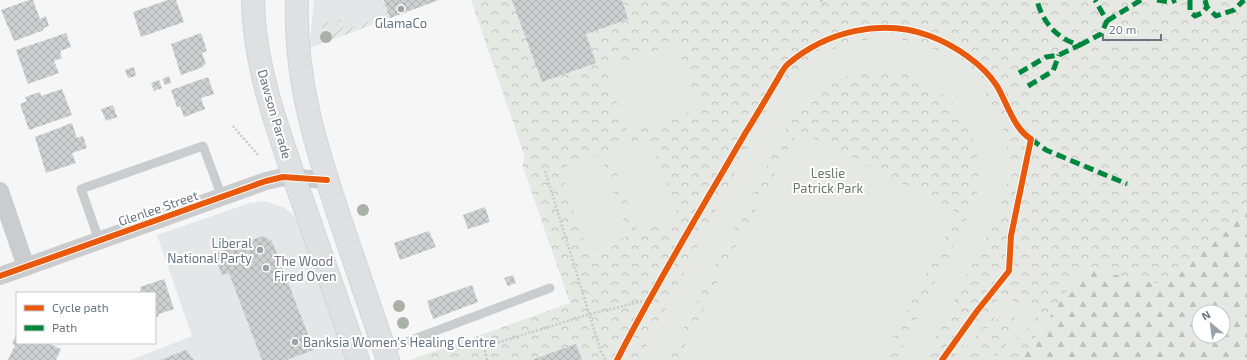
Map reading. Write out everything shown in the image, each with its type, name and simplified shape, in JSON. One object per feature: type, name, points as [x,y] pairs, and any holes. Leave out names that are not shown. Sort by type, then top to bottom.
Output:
[{"type":"main road","points":[[297,0],[299,56],[309,121],[327,180],[387,355]]},
{"type":"main road","name":"Dawson Parade","points":[[251,2],[264,84],[294,177],[358,360]]},
{"type":"street","name":"Glenlee Street","points":[[0,276],[271,180],[294,177],[327,180]]},
{"type":"street","points":[[0,191],[26,267]]},
{"type":"lane","points":[[99,240],[81,189],[88,186],[203,146],[222,197]]},
{"type":"lane","points":[[387,355],[550,288]]},
{"type":"path","points":[[821,0],[823,5]]},
{"type":"path","points":[[233,126],[258,155]]},
{"type":"path","points":[[545,171],[602,352],[606,360]]},
{"type":"path","points":[[645,306],[652,293]]},
{"type":"path","points":[[488,360],[484,347],[590,314],[648,300]]},
{"type":"shaded area","points":[[314,0],[439,0],[309,48]]},
{"type":"shaded area","points":[[265,201],[285,208],[295,216],[347,360],[131,360],[192,336],[157,235],[250,203]]},
{"type":"green space","points":[[381,0],[384,0],[390,18],[320,44],[323,20],[329,20],[328,33],[336,34],[338,18],[340,18],[344,30],[386,16]]},
{"type":"green space","name":"Leslie Patrick Park","points":[[471,0],[1247,0],[1247,204],[1166,285],[1083,268],[1020,360],[410,360],[570,303],[522,164],[525,157]]},
{"type":"green space","points":[[882,38],[921,44],[942,53],[960,66],[976,81],[990,99],[999,119],[1006,140],[1009,162],[1007,185],[1002,204],[924,360],[896,360],[975,203],[978,160],[967,124],[946,97],[918,78],[884,71],[850,76],[817,93],[788,125],[667,360],[640,360],[768,108],[778,92],[802,67],[830,50],[863,41]]},
{"type":"green space","points":[[676,43],[700,108],[628,134],[605,69]]},
{"type":"green space","points":[[798,130],[958,213],[881,360],[677,360]]},
{"type":"green space","points":[[649,136],[679,218],[638,233],[609,151]]},
{"type":"green space","points":[[600,154],[629,236],[588,251],[559,169]]},
{"type":"green space","points":[[1247,204],[1247,360],[1020,360],[1083,268],[1166,285]]},
{"type":"green space","points":[[1003,293],[1015,302],[1002,318],[1000,316],[965,360],[961,360],[998,314],[996,312],[957,360],[952,360],[992,310],[991,308]]},
{"type":"green space","points":[[1025,306],[1037,316],[999,360],[994,360],[1018,330],[1016,328],[990,360],[986,360],[1013,326],[1010,324]]},
{"type":"building","points":[[33,0],[40,19],[46,16],[49,26],[43,28],[44,30],[14,41],[1,10]]},
{"type":"building","points":[[168,0],[176,0],[184,22],[141,37],[133,12]]},
{"type":"building","name":"GlamaCo","points":[[384,0],[439,0],[390,18]]},
{"type":"building","points":[[512,0],[622,0],[628,19],[586,34],[596,63],[542,82]]},
{"type":"building","points":[[66,33],[71,47],[60,51],[62,58],[54,61],[59,73],[28,84],[16,50]]},
{"type":"building","points":[[201,33],[207,51],[202,53],[206,64],[202,66],[203,67],[181,75],[171,44]]},
{"type":"building","points":[[134,67],[136,76],[128,78],[125,70]]},
{"type":"building","points":[[169,76],[171,83],[165,85],[162,79]]},
{"type":"building","points":[[208,77],[214,94],[201,98],[205,109],[184,117],[180,106],[177,107],[171,90]]},
{"type":"building","points":[[159,80],[162,88],[154,91],[151,83]]},
{"type":"building","points":[[62,89],[72,115],[29,130],[20,104],[27,101],[25,97],[40,92],[41,96]]},
{"type":"building","points":[[113,105],[117,117],[106,121],[101,109]]},
{"type":"building","points":[[72,123],[77,138],[83,136],[87,148],[72,153],[76,163],[46,173],[35,137]]},
{"type":"building","points":[[485,207],[490,222],[468,229],[463,215]]},
{"type":"building","points":[[429,231],[436,247],[400,260],[394,243]]},
{"type":"building","points":[[263,236],[272,241],[314,350],[286,360],[262,360],[229,273],[222,275],[214,254]]},
{"type":"building","points":[[513,275],[516,283],[508,286],[504,278]]},
{"type":"building","points":[[164,279],[174,309],[159,314],[159,316],[156,318],[156,292],[138,292],[141,291],[140,287]]},
{"type":"building","points":[[472,285],[478,302],[433,319],[427,301]]},
{"type":"building","points":[[16,335],[16,344],[50,344],[61,349],[56,360],[8,360],[15,345],[12,344]]},
{"type":"building","points":[[576,344],[582,360],[532,360]]},
{"type":"building","points":[[186,350],[194,360],[160,360]]},
{"type":"marked path","points":[[1019,73],[1046,57],[1059,55],[1080,45],[1072,43],[1052,29],[1043,16],[1037,0]]},
{"type":"marked path","points":[[1080,45],[1101,34],[1107,21],[1095,0]]},
{"type":"marked path","points":[[1107,21],[1141,0]]},
{"type":"marked path","points":[[1157,0],[1171,2],[1176,0]]},
{"type":"marked path","points":[[1190,0],[1190,12],[1195,16],[1202,13],[1207,7]]},
{"type":"marked path","points":[[1205,0],[1207,7],[1216,16],[1234,10],[1244,0]]},
{"type":"marked path","points":[[1028,86],[1053,71],[1059,55]]},
{"type":"marked path","points":[[1031,139],[1046,150],[1127,184]]},
{"type":"cycle path","points":[[617,360],[680,245],[786,66],[803,53],[820,43],[837,36],[874,28],[893,28],[930,36],[967,56],[991,78],[997,86],[1015,122],[1025,135],[1031,139],[1011,236],[1009,271],[977,311],[942,360]]},
{"type":"cycle path","points":[[0,276],[266,181],[283,177],[327,180]]},
{"type":"place","name":"GlamaCo","points":[[401,9]]},
{"type":"place","name":"Liberal National Party","points":[[260,250]]},
{"type":"place","name":"The Wood Fired Oven","points":[[266,268]]},
{"type":"place","name":"Banksia Women's Healing Centre","points":[[295,342]]}]
